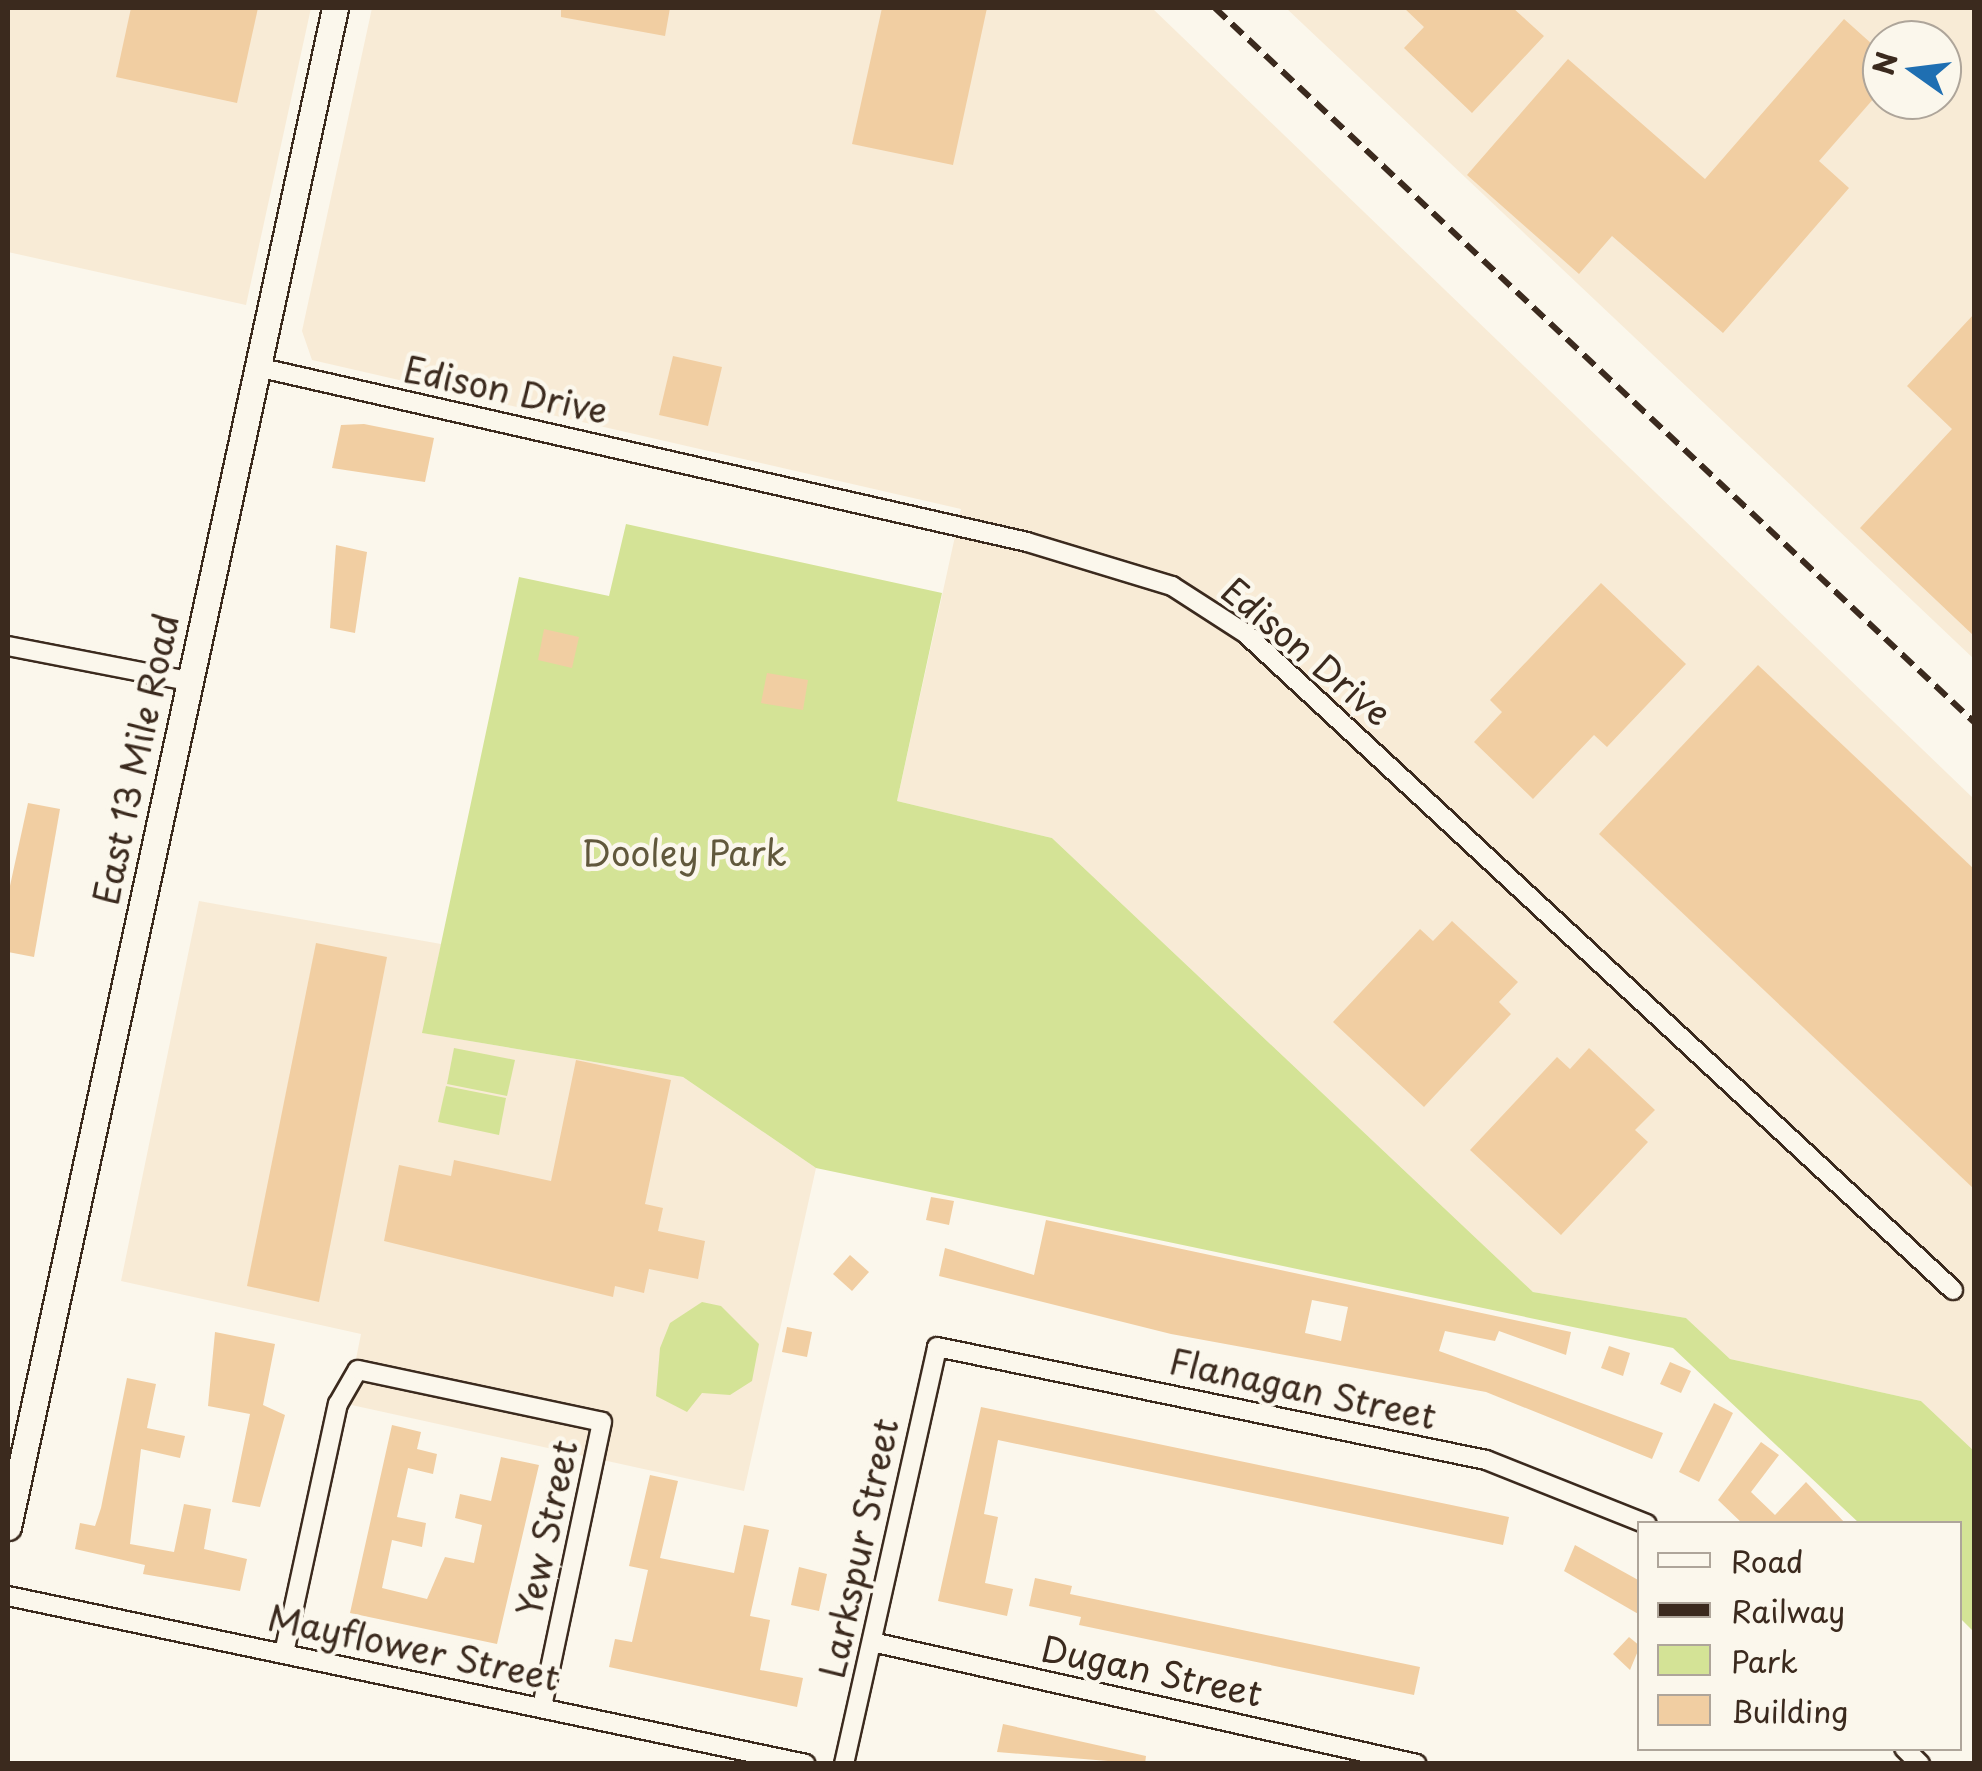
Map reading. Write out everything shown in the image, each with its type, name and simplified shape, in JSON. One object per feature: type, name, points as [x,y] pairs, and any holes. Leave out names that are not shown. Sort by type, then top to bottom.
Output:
[{"type":"main road","name":"East 13 Mile Road","points":[[9,1513],[334,8]]},
{"type":"street","name":"Edison Drive","points":[[257,367],[1027,542],[1172,586],[1246,633],[1953,1290]]},
{"type":"street","points":[[8,646],[188,681]]},
{"type":"street","name":"Flanagan Street","points":[[937,1347],[1486,1460],[1639,1521]]},
{"type":"street","name":"Larkspur Street","points":[[844,1764],[937,1347]]},
{"type":"street","name":"Yew Street","points":[[284,1653],[338,1404],[354,1370],[602,1422],[542,1706]]},
{"type":"street","name":"Mayflower Street","points":[[8,1596],[806,1764]]},
{"type":"street","name":"Dugan Street","points":[[872,1642],[1417,1764]]},
{"type":"shaded area","points":[[8,8],[311,8],[246,305],[8,252]]},
{"type":"shaded area","points":[[372,8],[1152,8],[1974,799],[1974,1451],[1921,1401],[1730,1359],[1686,1318],[1533,1292],[1052,838],[897,801],[961,509],[312,360],[302,331]]},
{"type":"shaded area","points":[[1286,8],[1974,8],[1974,659]]},
{"type":"shaded area","points":[[199,901],[441,944],[423,1033],[683,1077],[816,1168],[744,1491],[347,1404],[361,1334],[121,1281]]},
{"type":"green space","name":"Dooley Park","points":[[626,524],[942,593],[897,801],[1052,838],[1533,1292],[1686,1318],[1730,1359],[1921,1401],[1974,1451],[1974,1632],[1962,1620],[1962,1521],[1857,1521],[1673,1348],[816,1168],[683,1077],[422,1033],[519,577],[609,596]]},
{"type":"green space","points":[[454,1048],[515,1060],[507,1096],[447,1084]]},
{"type":"green space","points":[[446,1086],[506,1098],[499,1135],[438,1122]]},
{"type":"green space","points":[[702,1302],[721,1306],[759,1344],[752,1381],[730,1395],[702,1393],[687,1412],[656,1396],[660,1348],[670,1323]]},
{"type":"building","points":[[131,8],[258,8],[237,103],[116,77]]},
{"type":"building","points":[[561,8],[670,8],[665,36],[561,17]]},
{"type":"building","points":[[882,8],[987,8],[953,165],[852,144]]},
{"type":"building","points":[[1404,8],[1513,8],[1544,36],[1472,113],[1404,48],[1424,27]]},
{"type":"building","points":[[1844,19],[1862,35],[1862,112],[1819,161],[1849,188],[1723,333],[1612,236],[1579,274],[1467,175],[1568,59],[1705,179]]},
{"type":"building","points":[[1974,314],[1974,636],[1860,528],[1952,429],[1907,386]]},
{"type":"building","points":[[673,356],[722,367],[708,426],[659,415]]},
{"type":"building","points":[[364,424],[434,438],[425,482],[332,468],[341,425]]},
{"type":"building","points":[[336,545],[367,552],[355,633],[330,628]]},
{"type":"building","points":[[1601,583],[1686,664],[1607,747],[1594,735],[1533,799],[1474,742],[1502,712],[1490,700]]},
{"type":"building","points":[[544,629],[579,637],[572,668],[538,660]]},
{"type":"building","points":[[1758,665],[1974,869],[1974,1189],[1599,834]]},
{"type":"building","points":[[767,673],[808,680],[803,710],[761,703]]},
{"type":"building","points":[[28,803],[60,809],[34,957],[8,952],[8,895]]},
{"type":"building","points":[[1452,921],[1518,982],[1499,1002],[1511,1014],[1424,1107],[1333,1022],[1420,929],[1433,941]]},
{"type":"building","points":[[316,943],[387,957],[319,1302],[247,1286]]},
{"type":"building","points":[[1589,1048],[1655,1110],[1635,1130],[1648,1142],[1561,1235],[1470,1150],[1557,1057],[1570,1069]]},
{"type":"building","points":[[576,1060],[671,1080],[645,1204],[663,1208],[658,1231],[705,1241],[698,1279],[649,1269],[644,1293],[615,1286],[613,1297],[384,1241],[399,1165],[451,1176],[454,1160],[551,1181]]},
{"type":"building","points":[[931,1197],[954,1201],[949,1225],[926,1220]]},
{"type":"building","points":[[1046,1220],[1571,1332],[1566,1355],[1499,1331],[1495,1341],[1445,1331],[1439,1351],[1663,1433],[1652,1459],[1486,1392],[1171,1334],[939,1276],[945,1248],[1034,1275]],"holes":[[[1312,1300],[1348,1307],[1341,1341],[1305,1333]]]},
{"type":"building","points":[[850,1255],[869,1272],[852,1291],[833,1274]]},
{"type":"building","points":[[787,1327],[812,1332],[807,1357],[782,1352]]},
{"type":"building","points":[[215,1332],[275,1344],[263,1405],[285,1415],[260,1507],[232,1502],[250,1414],[208,1406]]},
{"type":"building","points":[[1609,1346],[1630,1353],[1623,1376],[1601,1368]]},
{"type":"building","points":[[1670,1362],[1691,1371],[1681,1393],[1660,1384]]},
{"type":"building","points":[[127,1378],[156,1384],[147,1428],[185,1436],[180,1458],[141,1449],[130,1544],[174,1552],[184,1504],[211,1509],[204,1549],[247,1559],[240,1591],[143,1574],[145,1565],[75,1549],[80,1523],[95,1526],[101,1508]]},
{"type":"building","points":[[1714,1403],[1733,1413],[1699,1482],[1679,1472]]},
{"type":"building","points":[[981,1407],[1509,1517],[1503,1545],[998,1440],[984,1514],[998,1517],[985,1583],[1013,1589],[1007,1616],[938,1601]]},
{"type":"building","points":[[392,1425],[421,1432],[417,1449],[437,1454],[433,1474],[408,1468],[397,1517],[426,1523],[422,1547],[392,1540],[382,1588],[427,1599],[445,1557],[474,1563],[482,1525],[455,1518],[460,1494],[491,1501],[501,1457],[539,1465],[497,1644],[350,1613]]},
{"type":"building","points":[[1761,1442],[1779,1455],[1751,1492],[1775,1515],[1806,1482],[1843,1521],[1740,1521],[1718,1500]]},
{"type":"building","points":[[650,1475],[678,1481],[660,1558],[734,1573],[744,1525],[769,1530],[750,1616],[770,1620],[760,1670],[803,1678],[797,1707],[609,1667],[615,1639],[632,1642],[648,1570],[629,1566]]},
{"type":"building","points":[[1575,1545],[1637,1579],[1637,1613],[1564,1571]]},
{"type":"building","points":[[799,1567],[827,1574],[819,1611],[791,1605]]},
{"type":"building","points":[[1035,1578],[1072,1586],[1070,1594],[1420,1667],[1414,1695],[1079,1625],[1081,1617],[1029,1606]]},
{"type":"building","points":[[1629,1637],[1637,1644],[1630,1670],[1613,1654]]},
{"type":"building","points":[[1003,1724],[1146,1756],[1145,1764],[997,1752]]},
{"type":"railway","points":[[1215,8],[1974,722]]}]
